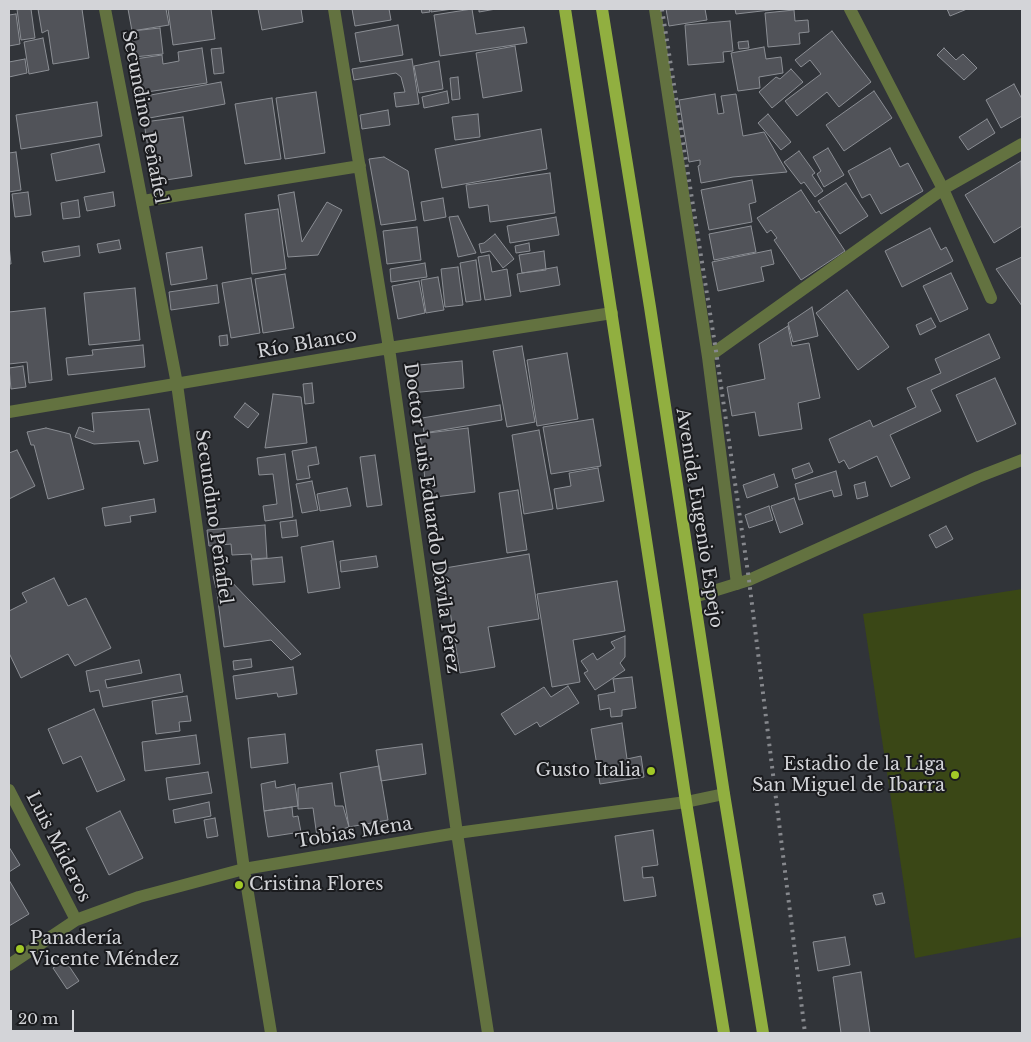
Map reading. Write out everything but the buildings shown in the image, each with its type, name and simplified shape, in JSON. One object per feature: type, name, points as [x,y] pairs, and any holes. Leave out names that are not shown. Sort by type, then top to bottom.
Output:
[{"type":"main road","points":[[565,9],[686,802],[724,1033]]},
{"type":"main road","name":"Avenida Eugenio Espejo","points":[[602,9],[763,1033]]},
{"type":"street","name":"Secundino Peñafiel","points":[[105,9],[177,384],[244,869],[271,1033]]},
{"type":"street","name":"Doctor Luis Eduardo Dávila Pérez","points":[[334,9],[389,348],[457,833],[488,1033]]},
{"type":"street","points":[[655,9],[708,357],[737,584]]},
{"type":"street","points":[[850,9],[943,189],[991,298]]},
{"type":"street","points":[[708,357],[943,189],[1022,144]]},
{"type":"street","points":[[143,201],[360,166]]},
{"type":"street","name":"Río Blanco","points":[[9,412],[389,348],[612,313]]},
{"type":"street","points":[[694,598],[749,580],[978,477],[1022,460]]},
{"type":"street","name":"Luis Mideros","points":[[9,790],[76,920]]},
{"type":"street","name":"Tobias Mena","points":[[9,964],[76,920],[139,897],[244,869],[457,833],[686,802],[724,794]]},
{"type":"green space","name":"Estadio de la Liga San Miguel de Ibarra","points":[[1022,589],[1022,937],[915,958],[863,614]]},
{"type":"railway","points":[[662,9],[716,351],[749,580],[805,1033]]},
{"type":"place","name":"Gusto Italia","points":[[651,771]]},
{"type":"place","name":"Estadio de la Liga San Miguel de Ibarra","points":[[955,775]]},
{"type":"place","name":"Cristina Flores","points":[[239,885]]},
{"type":"place","name":"Panadería Vicente Méndez","points":[[20,949]]}]
